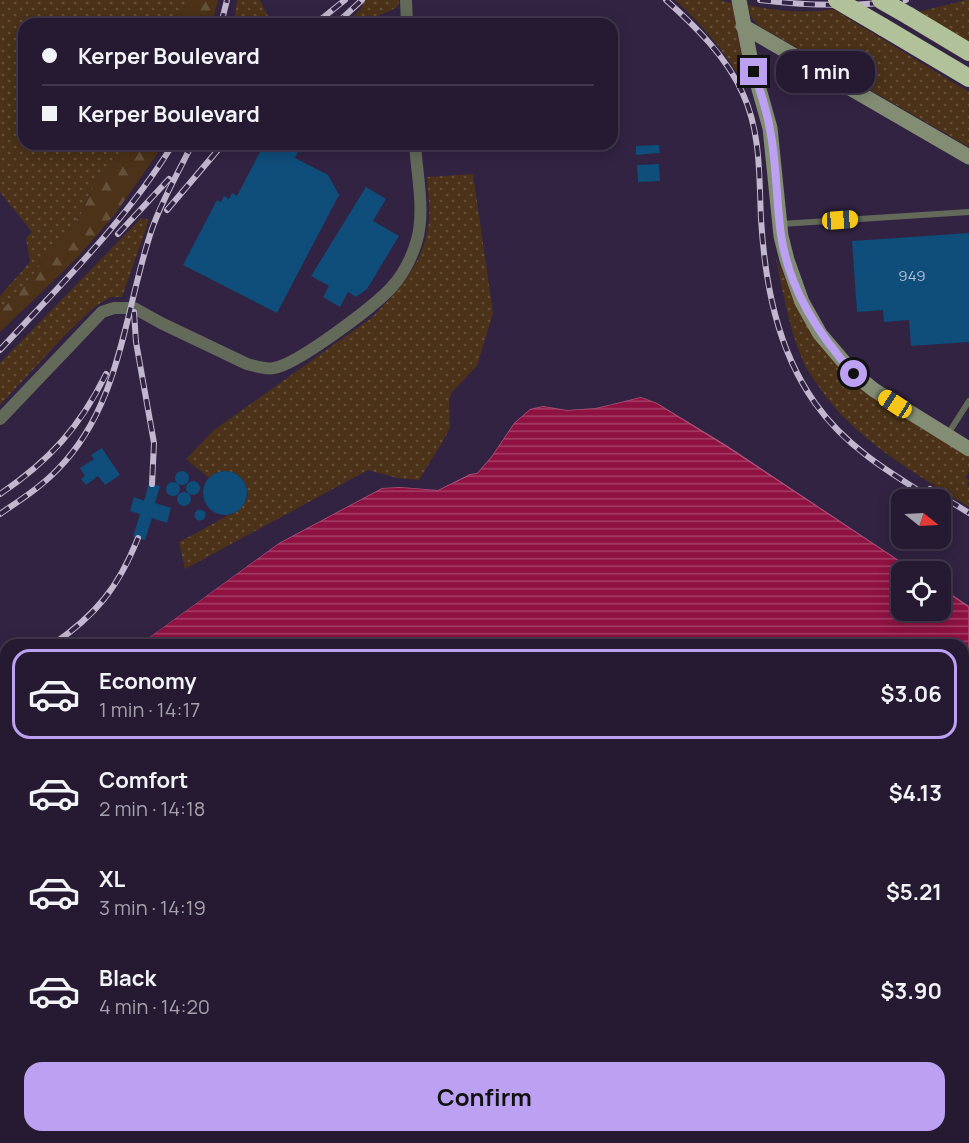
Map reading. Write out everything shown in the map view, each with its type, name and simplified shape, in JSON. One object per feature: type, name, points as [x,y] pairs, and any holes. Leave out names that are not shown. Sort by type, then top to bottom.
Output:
[{"type":"highway","points":[[837,0],[969,78]]},
{"type":"highway","points":[[881,0],[969,52]]},
{"type":"main road","points":[[739,0],[743,26],[770,128],[780,224],[787,260],[802,302],[820,334],[854,374],[874,390],[969,449]]},
{"type":"main road","points":[[743,26],[969,158]]},
{"type":"street","points":[[406,0],[408,18]]},
{"type":"street","points":[[0,419],[102,312],[114,308],[134,308],[247,364],[273,369],[286,365],[348,324],[392,287],[405,269],[412,253],[420,222],[415,150]]},
{"type":"lane","points":[[780,224],[969,212]]},
{"type":"lane","points":[[947,435],[969,401]]},
{"type":"green space","points":[[0,0],[188,0],[180,18],[18,18],[18,150],[127,150],[94,186],[81,214],[23,287],[0,312],[0,296],[30,262],[26,238],[32,232],[0,192]]},
{"type":"green space","points":[[188,0],[218,0],[214,18],[180,18]]},
{"type":"green space","points":[[237,0],[260,0],[270,18],[235,18]]},
{"type":"green space","points":[[363,0],[399,0],[398,7],[372,18],[351,18],[362,8]]},
{"type":"green space","points":[[675,0],[719,0],[732,3],[745,75],[742,81],[712,38]]},
{"type":"green space","points":[[966,0],[969,0],[969,42],[918,12]]},
{"type":"green space","points":[[748,5],[790,11],[833,9],[969,92],[969,147],[759,26],[751,17]]},
{"type":"green space","points":[[127,150],[160,150],[115,214],[77,258],[0,332],[0,312],[23,287],[81,214],[94,186]]},
{"type":"green space","points":[[473,174],[493,313],[477,366],[452,392],[449,400],[450,427],[419,480],[397,478],[368,470],[185,569],[179,542],[238,511],[246,500],[248,492],[246,484],[235,473],[218,472],[209,478],[186,459],[214,430],[380,310],[406,279],[425,243],[429,216],[427,177]]},
{"type":"green space","points":[[141,218],[149,220],[122,297],[110,297],[93,308],[0,405],[0,363]]},
{"type":"green space","points":[[776,259],[801,313],[891,409],[969,457],[969,472],[965,477],[969,480],[967,485],[969,486],[969,507],[951,496],[951,489],[941,489],[886,453],[849,422],[832,404],[804,364],[787,310]]},
{"type":"shaded area","points":[[641,397],[657,403],[728,447],[900,561],[891,561],[891,621],[951,621],[951,595],[969,607],[969,639],[146,639],[279,543],[382,488],[438,490],[477,473],[514,423],[530,409],[543,406],[567,410],[596,408]]},
{"type":"pier","points":[[640,394],[659,401],[730,444],[902,561],[728,446],[657,403],[641,397],[596,408],[567,410],[543,406],[530,409],[514,423],[477,473],[470,474],[438,490],[382,488],[279,543],[158,631],[143,639],[277,541],[381,485],[437,487],[469,471],[476,471],[511,421],[529,407],[543,403],[567,407],[595,405]]},
{"type":"building","points":[[659,145],[660,153],[636,155],[636,146]]},
{"type":"building","points":[[261,150],[299,150],[295,158],[328,175],[339,195],[277,313],[183,265],[217,200],[221,202],[224,196],[229,199],[232,193],[237,196]]},
{"type":"building","points":[[659,164],[660,181],[638,182],[637,165]]},
{"type":"building","points":[[366,187],[386,199],[373,221],[399,236],[367,289],[356,297],[348,292],[340,307],[323,297],[329,286],[311,276]]},
{"type":"building","points":[[969,233],[969,342],[911,346],[909,320],[884,322],[883,310],[857,312],[852,241]]},
{"type":"building","points":[[102,448],[120,475],[105,485],[98,476],[86,485],[81,479],[85,476],[80,468],[94,459],[91,455]]},
{"type":"building","points":[[179,471],[185,471],[189,478],[185,485],[179,485],[175,481],[175,475]]},
{"type":"building","points":[[225,471],[241,477],[247,493],[241,509],[225,515],[209,509],[203,493],[209,477]]},
{"type":"building","points":[[193,481],[198,483],[200,488],[198,493],[193,495],[188,493],[186,488],[188,483]]},
{"type":"building","points":[[173,482],[178,484],[180,489],[178,494],[173,496],[168,494],[166,489],[168,484]]},
{"type":"building","points":[[149,483],[160,486],[155,503],[171,508],[167,523],[152,518],[145,540],[133,537],[140,514],[130,511],[134,497],[144,501]]},
{"type":"building","points":[[184,492],[189,494],[191,499],[189,504],[184,506],[179,504],[177,499],[179,494]]},
{"type":"building","points":[[200,510],[204,511],[204,519],[200,520],[196,519],[195,515],[196,511]]},
{"type":"railway","points":[[222,18],[227,0]]},
{"type":"railway","points":[[322,18],[345,0]]},
{"type":"railway","points":[[342,18],[362,0]]},
{"type":"railway","points":[[666,0],[699,31],[719,55],[736,80],[749,109],[758,155],[766,268],[775,315],[791,361],[815,403],[840,433],[885,469],[917,489]]},
{"type":"railway","points":[[760,0],[833,5],[906,0]]},
{"type":"railway","points":[[0,350],[114,226],[169,150]]},
{"type":"railway","points":[[0,514],[58,469],[79,444],[95,417],[118,358],[154,223],[189,150]]},
{"type":"railway","points":[[167,210],[218,150]]},
{"type":"railway","points":[[118,234],[169,179]]},
{"type":"railway","points":[[134,312],[136,342],[154,443],[152,484]]},
{"type":"railway","points":[[0,494],[34,469],[62,442],[74,427],[106,374]]},
{"type":"railway","points":[[951,502],[969,513]]},
{"type":"railway","points":[[61,639],[81,623],[114,586],[138,538]]},
{"type":"route","points":[[754,72],[770,128],[781,236],[787,260],[802,302],[820,334],[854,374]]}]
